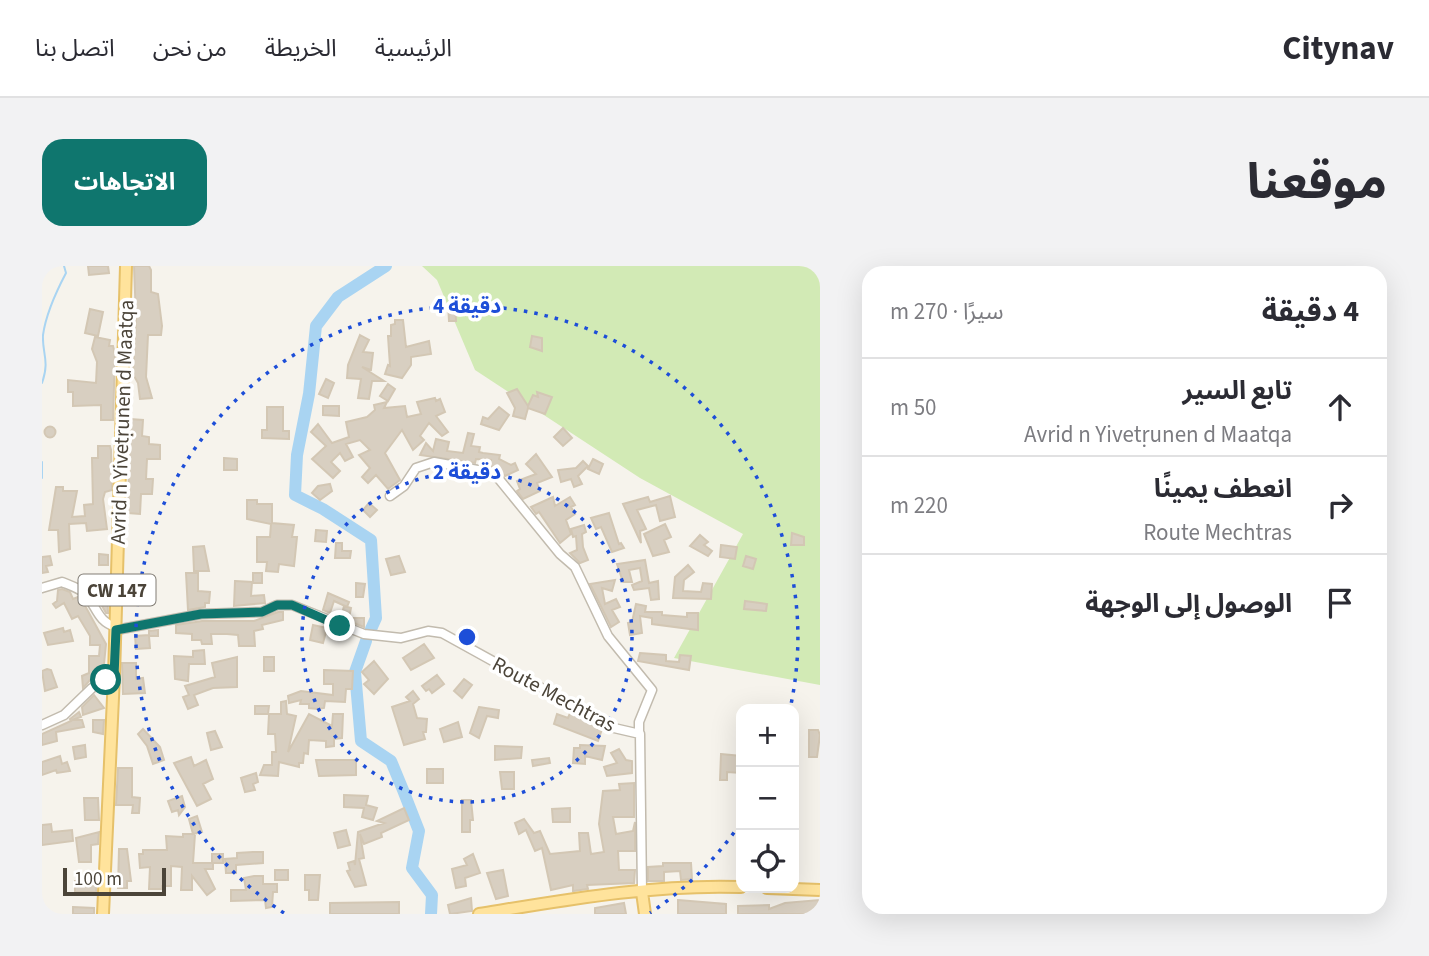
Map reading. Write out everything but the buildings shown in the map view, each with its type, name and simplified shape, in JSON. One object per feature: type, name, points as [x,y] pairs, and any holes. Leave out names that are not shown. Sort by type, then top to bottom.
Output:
[{"type":"main road","name":"Avrid n Yivetṛunen d Maatqa","points":[[103,914],[116,628],[126,266]]},
{"type":"main road","points":[[479,914],[612,893],[702,886],[736,887]]},
{"type":"main road","points":[[799,889],[820,890]]},
{"type":"main road","points":[[642,892],[645,914]]},
{"type":"street","points":[[390,496],[404,486],[416,468],[434,462],[494,473],[560,554],[575,567],[608,636],[652,690],[639,722],[639,734]]},
{"type":"street","points":[[42,589],[62,582],[84,593],[99,617],[116,628]]},
{"type":"street","name":"Route Mechtras","points":[[116,628],[201,614],[262,612],[277,605],[292,605],[364,634],[401,638],[428,631],[442,633],[614,728],[639,734],[642,892]]},
{"type":"street","points":[[42,725],[64,715],[92,688],[114,676]]},
{"type":"green space","points":[[422,266],[820,266],[820,685],[674,658],[743,534],[640,478],[475,370],[437,280]]},
{"type":"waterway","points":[[42,383],[45,368],[44,327],[66,273],[64,266]]},
{"type":"waterway","points":[[371,629],[376,618],[371,540],[323,509],[295,495],[297,455],[309,394],[316,326],[338,297],[386,266]]},
{"type":"waterway","points":[[42,462],[42,478]]},
{"type":"waterway","points":[[366,641],[355,672],[361,741],[391,761],[403,790],[419,831],[412,868],[432,895],[431,914]]},
{"type":"route","points":[[106,680],[114,676],[116,630],[201,614],[235,615],[262,612],[277,605],[292,605],[340,626]]}]
